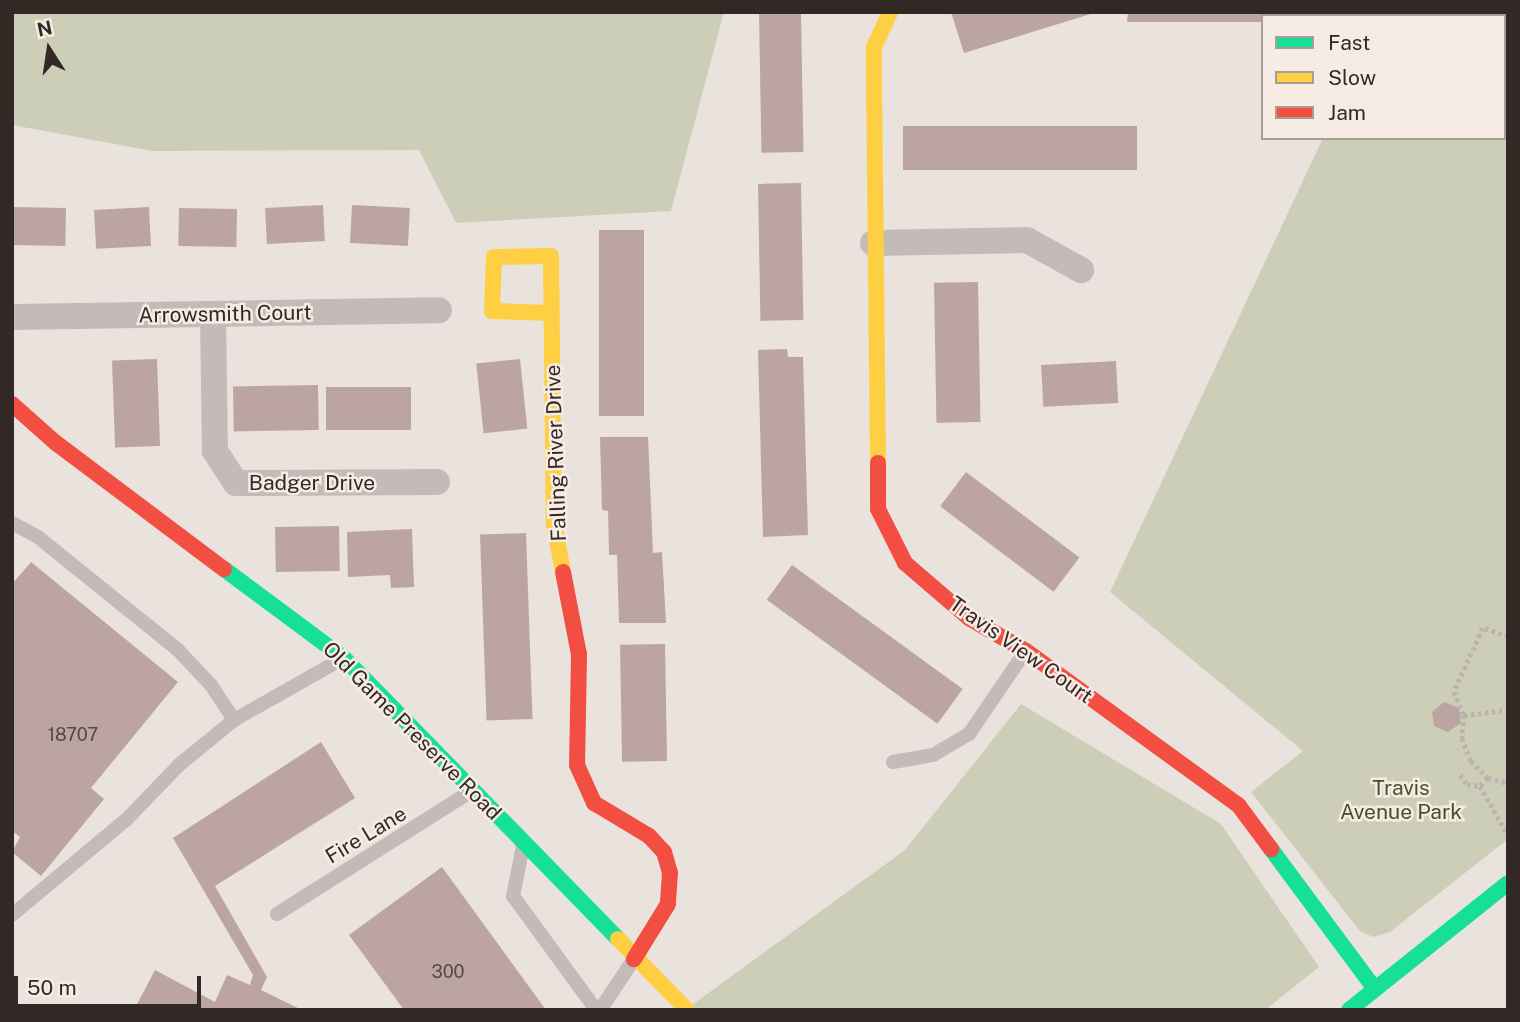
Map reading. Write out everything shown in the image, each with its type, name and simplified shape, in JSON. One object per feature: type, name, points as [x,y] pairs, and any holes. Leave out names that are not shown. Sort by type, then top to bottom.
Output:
[{"type":"street","name":"Travis View Court","points":[[890,12],[874,47],[873,243],[878,509],[905,564],[969,618],[1026,651],[1239,806],[1375,989]]},
{"type":"street","points":[[873,243],[1027,240],[1081,270]]},
{"type":"street","name":"Falling River Drive","points":[[552,313],[492,311],[494,257],[551,256],[552,313],[554,524],[579,654],[577,765],[594,803],[649,836],[664,852],[670,873],[668,904],[634,959]]},
{"type":"street","name":"Arrowsmith Court","points":[[12,317],[439,310]]},
{"type":"street","name":"Badger Drive","points":[[213,314],[215,451],[236,483],[437,482]]},
{"type":"street","name":"Old Game Preserve Road","points":[[12,404],[56,443],[344,658],[474,789],[523,845],[634,959],[687,1010]]},
{"type":"street","points":[[1349,1010],[1502,888]]},
{"type":"lane","points":[[12,523],[38,537],[178,650],[211,685],[234,720]]},
{"type":"lane","points":[[893,762],[933,755],[969,734],[1026,651]]},
{"type":"lane","points":[[12,915],[127,819],[179,765],[234,720],[344,658]]},
{"type":"lane","name":"Fire Lane","points":[[277,914],[474,789]]},
{"type":"lane","points":[[523,845],[513,896],[598,1010],[634,959]]},
{"type":"lane","points":[[1502,888],[1508,908]]},
{"type":"path","points":[[1508,637],[1488,627],[1479,634],[1454,692],[1467,714],[1462,738],[1471,761],[1488,778],[1508,783]]},
{"type":"path","points":[[1467,714],[1508,710]]},
{"type":"path","points":[[1460,775],[1466,783],[1480,786],[1508,835]]},
{"type":"path","points":[[1480,786],[1488,778]]},
{"type":"green space","points":[[12,12],[724,12],[671,211],[456,223],[419,150],[153,151],[12,125]]},
{"type":"green space","name":"Travis Avenue Park","points":[[1508,12],[1508,839],[1390,932],[1373,937],[1360,931],[1251,792],[1303,751],[1110,592],[1322,140],[1506,140],[1506,14],[1381,14]]},
{"type":"green space","points":[[1021,704],[1221,824],[1319,967],[1265,1010],[685,1010],[905,850]]},
{"type":"building","points":[[801,12],[803,152],[761,153],[759,13]]},
{"type":"building","points":[[951,12],[1094,12],[1094,13],[964,53]]},
{"type":"building","points":[[1128,12],[1269,12],[1261,14],[1261,22],[1127,22]]},
{"type":"building","points":[[903,126],[1137,126],[1137,170],[903,170]]},
{"type":"building","points":[[801,183],[803,320],[760,321],[758,184]]},
{"type":"building","points":[[323,205],[325,241],[267,244],[265,208]]},
{"type":"building","points":[[352,205],[410,208],[408,246],[350,243]]},
{"type":"building","points":[[12,207],[66,208],[65,246],[12,245]]},
{"type":"building","points":[[149,207],[151,246],[96,249],[94,210]]},
{"type":"building","points":[[179,208],[237,209],[236,247],[178,246]]},
{"type":"building","points":[[599,230],[644,230],[644,416],[599,416]]},
{"type":"building","points":[[978,282],[980,422],[936,423],[934,283]]},
{"type":"building","points":[[787,349],[788,357],[803,357],[808,535],[763,537],[758,350]]},
{"type":"building","points":[[157,359],[160,446],[115,448],[112,361]]},
{"type":"building","points":[[520,359],[527,429],[484,433],[476,364]]},
{"type":"building","points":[[1116,361],[1118,403],[1043,407],[1041,365]]},
{"type":"building","points":[[318,385],[319,430],[234,431],[233,386]]},
{"type":"building","points":[[326,387],[411,387],[411,430],[326,430]]},
{"type":"building","points":[[600,437],[648,437],[653,553],[662,552],[666,623],[619,623],[617,555],[609,555],[608,511],[602,510]]},
{"type":"building","points":[[966,472],[1079,557],[1054,592],[940,506]]},
{"type":"building","points":[[339,526],[340,571],[276,572],[275,527]]},
{"type":"building","points":[[412,529],[414,587],[391,588],[390,575],[348,577],[347,532]]},
{"type":"building","points":[[526,533],[532,719],[487,720],[480,535]]},
{"type":"building","points":[[31,562],[178,682],[91,788],[104,799],[41,876],[12,852],[20,837],[12,831],[12,584]]},
{"type":"building","points":[[792,565],[963,689],[937,724],[767,600]]},
{"type":"building","points":[[665,644],[667,761],[622,762],[620,645]]},
{"type":"building","points":[[1444,702],[1459,708],[1461,723],[1448,732],[1434,726],[1432,712]]},
{"type":"building","points":[[321,742],[355,798],[215,886],[267,977],[261,990],[302,1010],[134,1010],[155,970],[215,1002],[227,975],[250,985],[253,975],[173,838]]},
{"type":"building","points":[[442,867],[546,1010],[404,1010],[349,935]]},
{"type":"traffic: fast","points":[[224,569],[344,658],[618,939]]},
{"type":"traffic: fast","points":[[1271,849],[1375,989]]},
{"type":"traffic: fast","points":[[1349,1010],[1508,883]]},
{"type":"traffic: slow","points":[[878,463],[874,47],[890,12]]},
{"type":"traffic: slow","points":[[552,313],[492,311],[494,257],[551,256],[554,524],[563,572]]},
{"type":"traffic: slow","points":[[618,939],[687,1010]]},
{"type":"traffic: jam","points":[[12,404],[56,443],[224,569]]},
{"type":"traffic: jam","points":[[878,463],[878,509],[905,563],[969,618],[1026,651],[1239,806],[1271,849]]},
{"type":"traffic: jam","points":[[563,572],[579,654],[577,765],[594,803],[649,836],[664,852],[670,873],[668,904],[634,959]]}]
